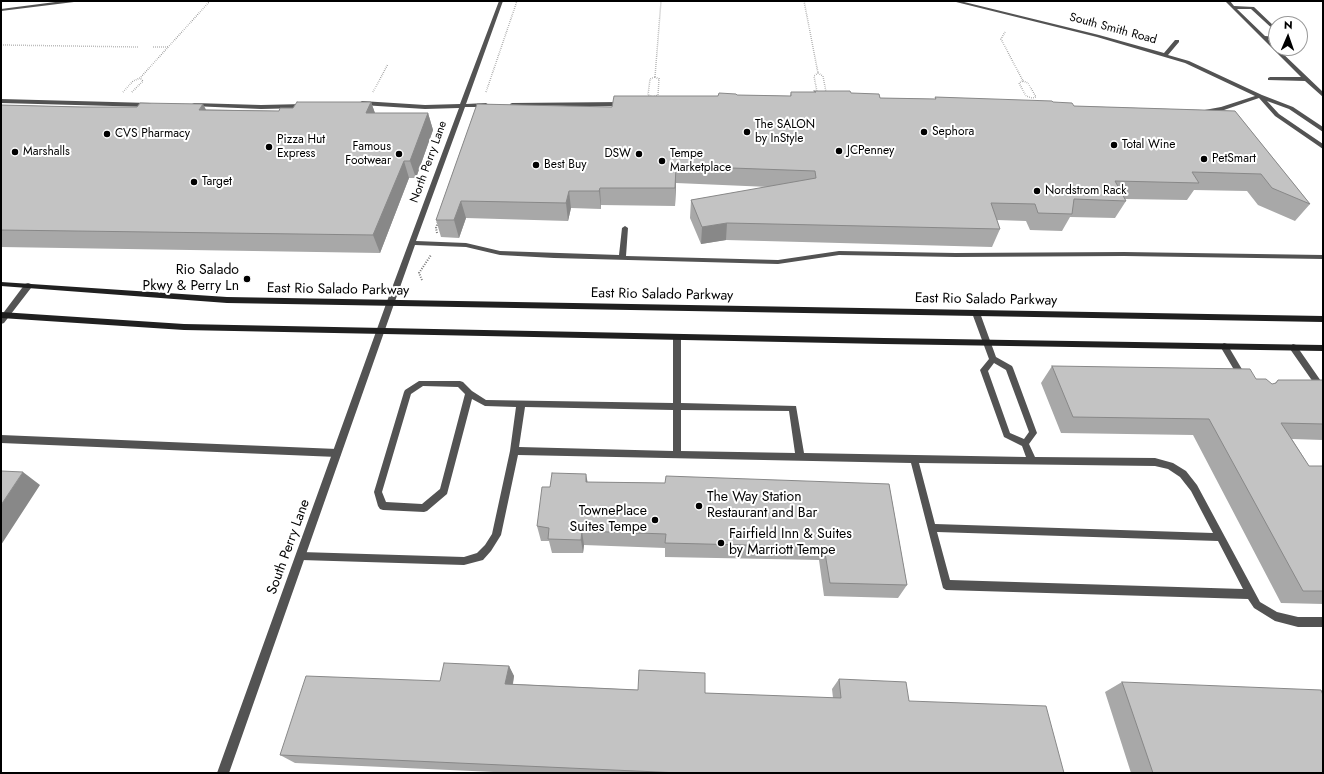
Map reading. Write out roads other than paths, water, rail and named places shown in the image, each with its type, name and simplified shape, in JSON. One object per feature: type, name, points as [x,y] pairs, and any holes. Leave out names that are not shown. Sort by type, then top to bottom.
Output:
[{"type":"main road","name":"East Rio Salado Parkway","points":[[1,284],[228,300],[390,304],[1323,318]]},
{"type":"main road","points":[[2,317],[184,327],[1323,348]]},
{"type":"street","points":[[1,10],[74,1]]},
{"type":"street","name":"North Perry Lane","points":[[381,331],[501,1]]},
{"type":"street","name":"South Smith Road","points":[[954,1],[972,3],[1100,36],[1188,62],[1260,96],[1291,108],[1323,130]]},
{"type":"street","points":[[1227,1],[1263,38],[1323,95]]},
{"type":"street","points":[[1233,8],[1252,8],[1268,23]]},
{"type":"street","points":[[1263,38],[1268,38]]},
{"type":"street","points":[[1165,55],[1177,42]]},
{"type":"street","points":[[1270,79],[1306,79]]},
{"type":"street","points":[[1193,113],[1222,109],[1260,96]]},
{"type":"street","name":"South Smith Road","points":[[1260,96],[1277,115],[1323,147]]},
{"type":"street","points":[[1,101],[159,105]]},
{"type":"street","points":[[352,103],[425,107],[491,105]]},
{"type":"street","points":[[505,105],[627,104]]},
{"type":"street","points":[[190,105],[261,107],[310,106]]},
{"type":"street","points":[[622,258],[626,228]]},
{"type":"street","points":[[412,243],[466,245],[500,252],[622,258],[778,262],[839,253],[956,255],[1124,254],[1323,257]]},
{"type":"street","points":[[2,317],[28,286]]},
{"type":"street","points":[[976,313],[994,359],[1009,368],[1033,433],[1025,444]]},
{"type":"street","name":"South Perry Lane","points":[[223,773],[381,331]]},
{"type":"street","points":[[677,337],[677,454]]},
{"type":"street","points":[[1224,346],[1248,386]]},
{"type":"street","points":[[1293,347],[1318,387]]},
{"type":"street","points":[[994,359],[984,370],[1007,435],[1025,444],[1032,461]]},
{"type":"street","points":[[469,393],[444,491],[424,508],[383,506],[378,492],[408,392],[422,383],[460,384],[469,393],[485,403],[793,408],[800,457]]},
{"type":"street","points":[[301,556],[464,562],[480,557],[496,535],[514,451],[521,404]]},
{"type":"street","points":[[1,439],[337,453]]},
{"type":"street","points":[[514,451],[1155,462],[1170,466],[1183,474],[1194,488],[1257,605],[1275,616],[1298,622],[1323,622]]},
{"type":"street","points":[[914,459],[946,585],[1250,594]]},
{"type":"street","points":[[931,528],[1220,537]]},
{"type":"place","name":"The SALON by InStyle","points":[[747,132]]},
{"type":"place","name":"Sephora","points":[[924,132]]},
{"type":"place","name":"CVS Pharmacy","points":[[107,134]]},
{"type":"place","name":"Total Wine","points":[[1114,145]]},
{"type":"place","name":"Pizza Hut Express","points":[[269,147]]},
{"type":"place","name":"JCPenney","points":[[839,151]]},
{"type":"place","name":"Marshalls","points":[[15,152]]},
{"type":"place","name":"Famous Footwear","points":[[399,154]]},
{"type":"place","name":"DSW","points":[[639,154]]},
{"type":"place","name":"PetSmart","points":[[1204,159]]},
{"type":"place","name":"Tempe Marketplace","points":[[662,161]]},
{"type":"place","name":"Best Buy","points":[[536,165]]},
{"type":"place","name":"Target","points":[[194,182]]},
{"type":"place","name":"Nordstrom Rack","points":[[1037,191]]},
{"type":"place","name":"Rio Salado Pkwy & Perry Ln","points":[[247,279]]},
{"type":"place","name":"The Way Station Restaurant and Bar","points":[[699,506]]},
{"type":"place","name":"TownePlace Suites Tempe","points":[[655,520]]},
{"type":"place","name":"Fairfield Inn & Suites by Marriott Tempe","points":[[721,543]]}]
